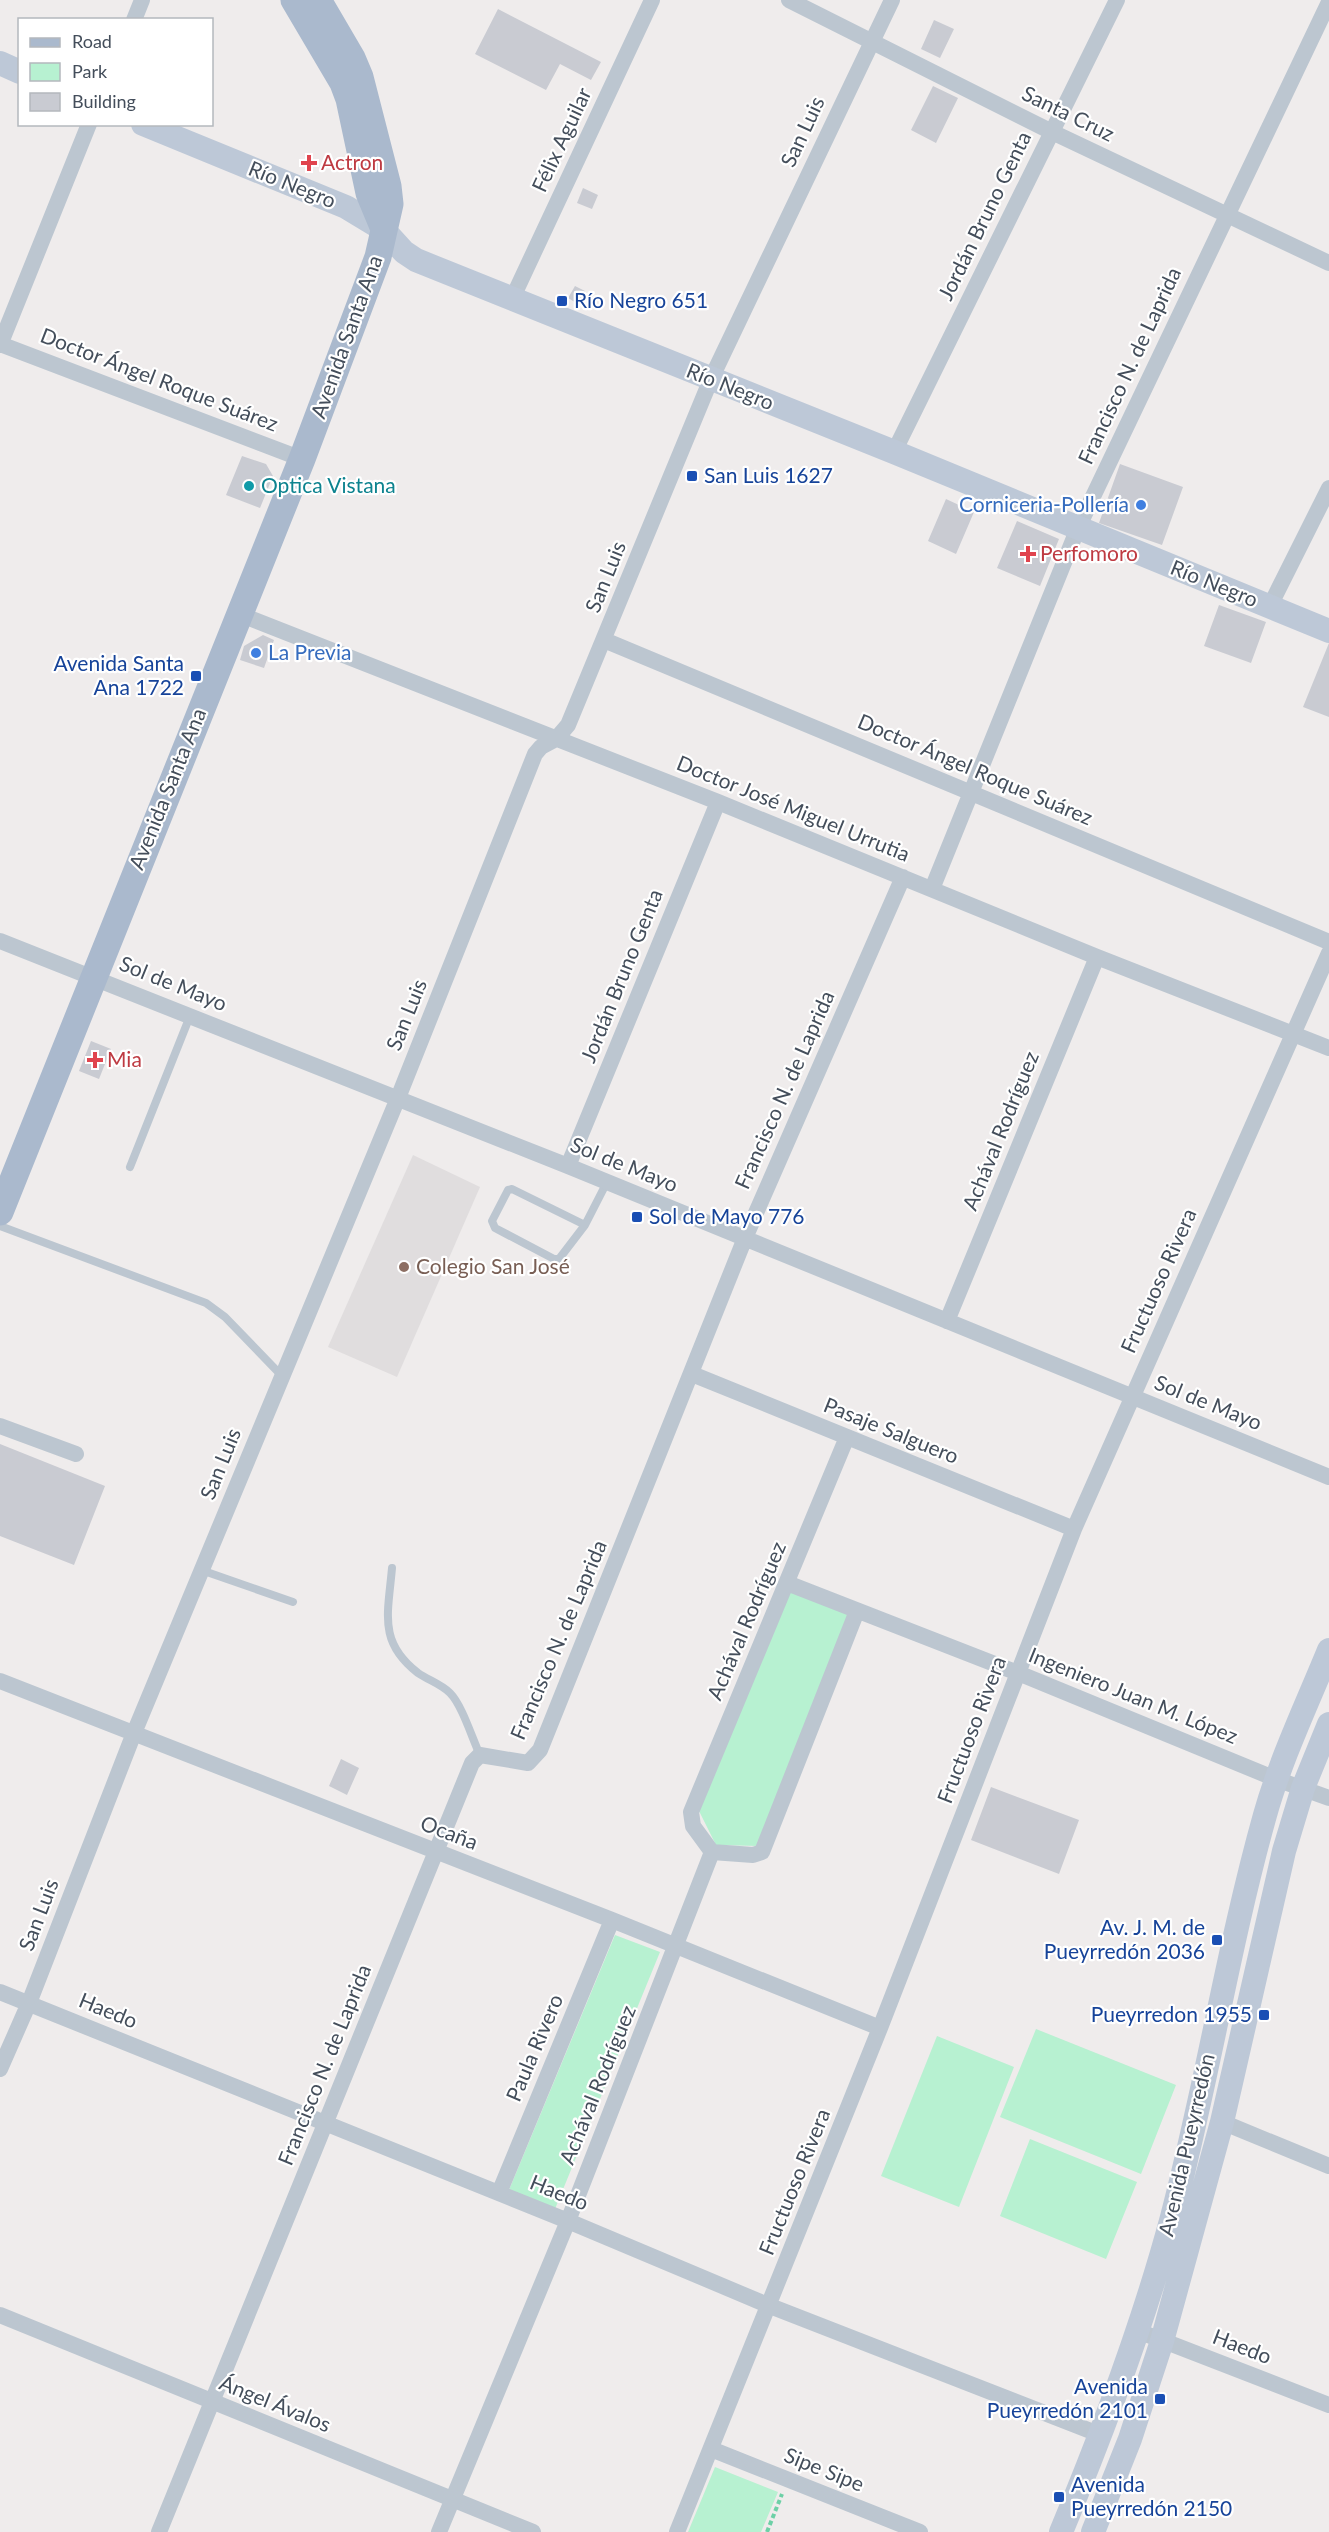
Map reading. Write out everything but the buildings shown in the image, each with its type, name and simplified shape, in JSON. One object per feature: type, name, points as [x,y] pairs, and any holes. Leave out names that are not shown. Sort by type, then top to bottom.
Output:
[{"type":"main road","points":[[294,0],[343,83],[349,99],[369,193],[384,230]]},
{"type":"main road","name":"Avenida Santa Ana","points":[[2,1200],[302,459],[378,257],[390,204],[368,100],[352,58],[318,0]]},
{"type":"main road","points":[[0,63],[18,71]]},
{"type":"main road","name":"Río Negro","points":[[148,126],[346,207],[384,230],[404,252],[416,260],[894,452],[1329,631]]},
{"type":"main road","name":"Avenida Pueyrredón","points":[[1061,2532],[1101,2435],[1138,2331],[1172,2216],[1233,1944],[1276,1779],[1329,1650]]},
{"type":"main road","name":"Avenida Pueyrredón","points":[[1093,2532],[1130,2439],[1162,2341],[1222,2122],[1284,1851],[1303,1788],[1329,1724]]},
{"type":"street","points":[[135,18],[142,0]]},
{"type":"street","name":"Félix Aguilar","points":[[512,299],[652,0]]},
{"type":"street","name":"Santa Cruz","points":[[789,0],[1052,132],[1329,263]]},
{"type":"street","name":"San Luis","points":[[0,2069],[29,2003],[134,1733],[398,1098],[535,754],[541,747],[556,739],[568,725],[711,379],[892,0]]},
{"type":"street","name":"Jordán Bruno Genta","points":[[894,452],[1117,0]]},
{"type":"street","name":"Francisco N. de Laprida","points":[[932,889],[1078,528],[1329,2]]},
{"type":"street","points":[[0,344],[88,126]]},
{"type":"street","name":"Doctor Ángel Roque Suárez","points":[[0,344],[302,459]]},
{"type":"street","points":[[1270,606],[1329,488]]},
{"type":"street","name":"Doctor José Miguel Urrutia","points":[[238,614],[718,802],[1097,957],[1329,1048]]},
{"type":"street","name":"Doctor Ángel Roque Suárez","points":[[604,640],[1329,942]]},
{"type":"street","name":"Jordán Bruno Genta","points":[[568,1166],[718,802]]},
{"type":"street","name":"Francisco N. de Laprida","points":[[159,2532],[472,1762],[480,1755],[528,1763],[540,1750],[745,1238],[903,877]]},
{"type":"street","name":"Sol de Mayo","points":[[0,942],[568,1166],[1329,1478]]},
{"type":"street","name":"Fructuoso Rivera","points":[[677,2532],[770,2306],[1074,1529],[1329,953]]},
{"type":"street","name":"Achával Rodríguez","points":[[947,1321],[1097,957]]},
{"type":"street","name":"Pasaje Salguero","points":[[692,1374],[1074,1529]]},
{"type":"street","points":[[0,1426],[76,1454]]},
{"type":"street","name":"Achával Rodríguez","points":[[439,2532],[568,2221],[712,1852],[693,1826],[691,1812],[847,1437]]},
{"type":"street","name":"Ingeniero Juan M. López","points":[[787,1583],[1276,1779],[1329,1798]]},
{"type":"street","points":[[712,1852],[753,1855],[762,1851],[857,1611]]},
{"type":"street","name":"Ocaña","points":[[0,1681],[677,1945],[880,2028]]},
{"type":"street","name":"Paula Rivero","points":[[499,2193],[612,1920]]},
{"type":"street","name":"Haedo","points":[[0,1992],[568,2221],[770,2306],[1101,2435]]},
{"type":"street","points":[[1222,2122],[1329,2166]]},
{"type":"street","name":"Ángel Ávalos","points":[[0,2315],[533,2532]]},
{"type":"street","name":"Haedo","points":[[1138,2331],[1329,2405]]},
{"type":"street","name":"Sipe Sipe","points":[[711,2449],[920,2532]]},
{"type":"lane","points":[[130,1167],[190,1016]]},
{"type":"lane","points":[[585,1225],[512,1189],[508,1190],[492,1221],[495,1228],[554,1259],[564,1255],[585,1225],[607,1182]]},
{"type":"lane","points":[[0,1226],[206,1304],[225,1317],[281,1375]]},
{"type":"lane","points":[[392,1569],[388,1620],[391,1643],[401,1658],[420,1674],[450,1693],[458,1705],[480,1755]]},
{"type":"lane","points":[[201,1570],[293,1602]]},
{"type":"path","points":[[767,2532],[788,2480]]},
{"type":"shaded area","name":"Colegio San José","points":[[413,1155],[480,1187],[397,1377],[328,1347]]},
{"type":"green space","points":[[790,1588],[851,1613],[759,1846],[716,1845],[699,1811]]},
{"type":"green space","points":[[615,1935],[660,1952],[555,2209],[509,2190]]},
{"type":"green space","points":[[1036,2029],[1176,2085],[1141,2174],[1000,2117]]},
{"type":"green space","points":[[937,2036],[1014,2067],[959,2207],[881,2176]]},
{"type":"green space","points":[[1030,2139],[1137,2182],[1106,2259],[1000,2216]]},
{"type":"green space","points":[[715,2467],[778,2492],[761,2532],[688,2532]]},
{"type":"place","name":"Actron","points":[[309,163]]},
{"type":"place","name":"Río Negro 651","points":[[562,301]]},
{"type":"place","name":"San Luis 1627","points":[[692,476]]},
{"type":"place","name":"Optica Vistana","points":[[249,486]]},
{"type":"place","name":"Corniceria-Pollería","points":[[1141,505]]},
{"type":"place","name":"Perfomoro","points":[[1028,554]]},
{"type":"place","name":"La Previa","points":[[256,653]]},
{"type":"place","name":"Avenida Santa Ana 1722","points":[[196,676]]},
{"type":"place","name":"Mia","points":[[95,1060]]},
{"type":"place","name":"Sol de Mayo 776","points":[[637,1217]]},
{"type":"place","name":"Colegio San José","points":[[404,1267]]},
{"type":"place","name":"Av. J. M. de Pueyrredón 2036","points":[[1217,1940]]},
{"type":"place","name":"Pueyrredon 1955","points":[[1264,2015]]},
{"type":"place","name":"Avenida Pueyrredón 2101","points":[[1160,2399]]},
{"type":"place","name":"Avenida Pueyrredón 2150","points":[[1059,2497]]}]
